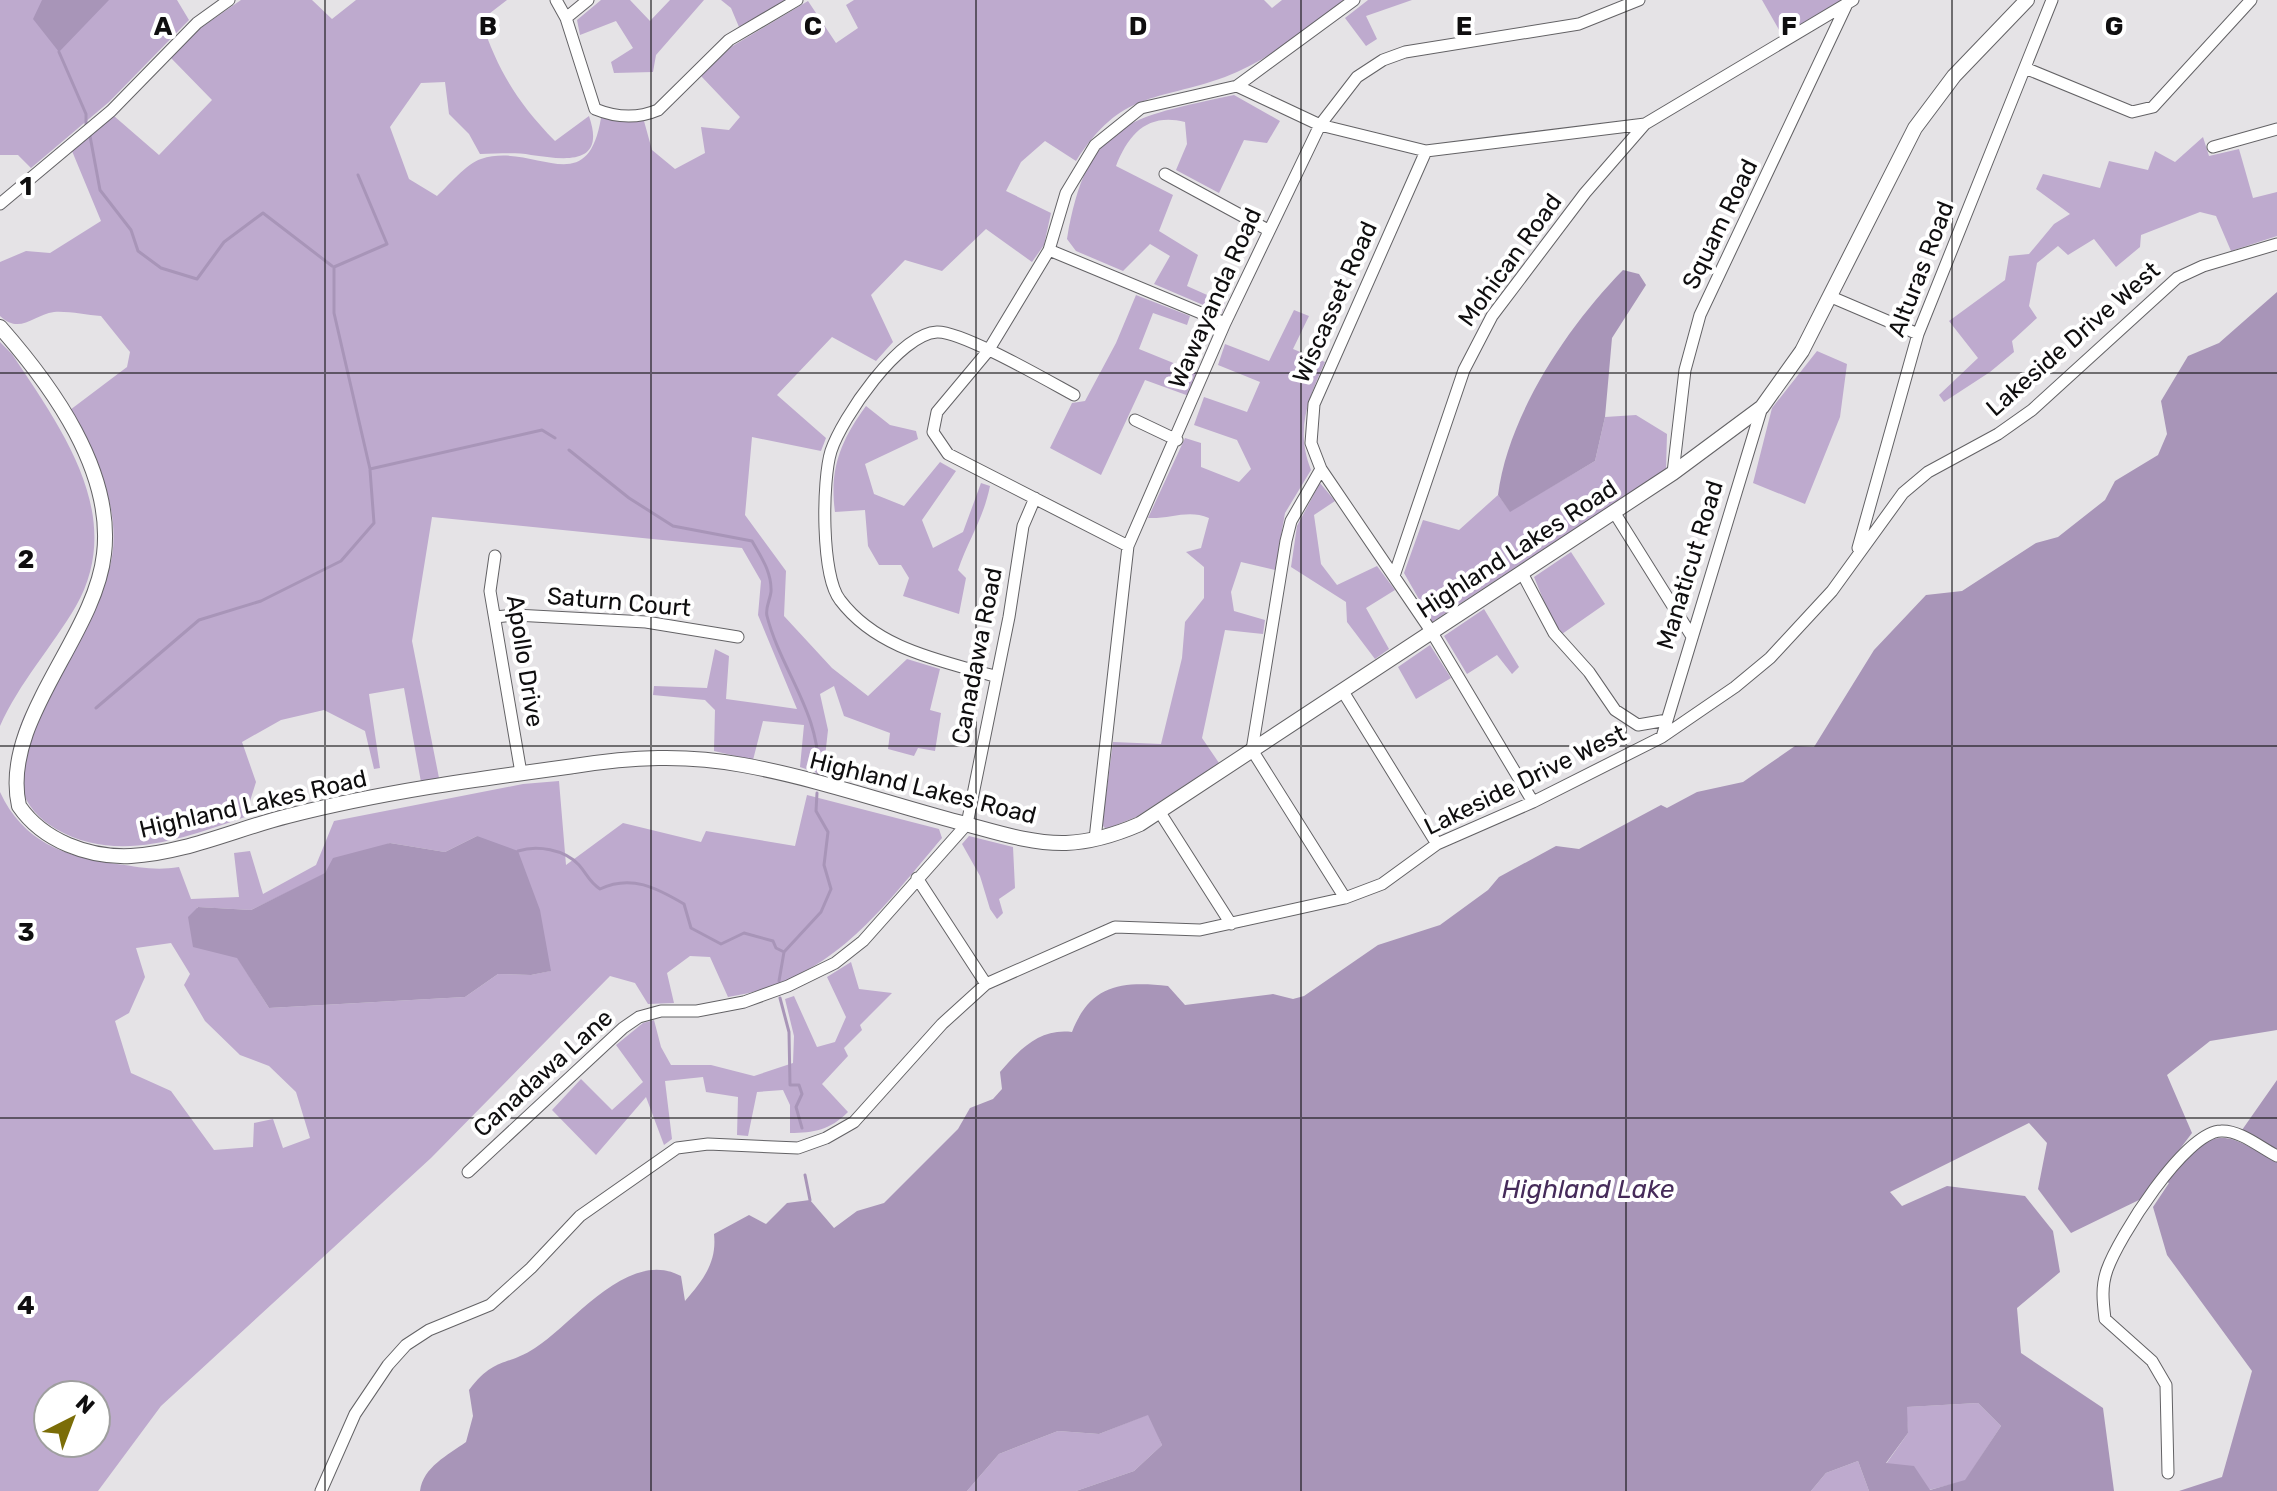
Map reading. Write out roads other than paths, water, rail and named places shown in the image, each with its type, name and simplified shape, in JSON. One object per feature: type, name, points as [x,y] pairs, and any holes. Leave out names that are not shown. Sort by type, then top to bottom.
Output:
[{"type":"street","points":[[0,204],[111,111],[197,23],[229,0]]},
{"type":"street","points":[[556,0],[566,18],[581,75],[595,109],[610,115],[644,116],[671,100],[729,40],[797,0]]},
{"type":"street","points":[[566,18],[588,0]]},
{"type":"street","points":[[1128,546],[948,454],[933,432],[942,405],[988,351],[1049,250],[1056,220],[1078,171],[1095,145],[1141,108],[1237,86],[1354,0]]},
{"type":"street","name":"Wawayanda Road","points":[[1095,839],[1128,546],[1177,440],[1225,323],[1320,125],[1357,77],[1383,60],[1405,52],[1579,24],[1639,0]]},
{"type":"street","name":"Highland Lakes Road","points":[[4,754],[7,784],[16,803],[42,831],[83,850],[129,856],[182,847],[331,806],[623,759],[698,758],[745,765],[1046,842],[1095,839],[1140,824],[1673,473],[1762,407],[1802,351],[1915,128],[1954,76],[2027,0]]},
{"type":"street","name":"Alturas Road","points":[[1854,560],[1918,334],[2052,0]]},
{"type":"street","points":[[2025,68],[2132,112],[2144,110],[2153,107],[2251,0]]},
{"type":"street","points":[[1237,86],[1320,125],[1426,151],[1645,124],[1849,3]]},
{"type":"street","name":"Squam Road","points":[[1673,473],[1685,370],[1700,315],[1849,3]]},
{"type":"street","name":"Mohican Road","points":[[1394,576],[1464,370],[1478,339],[1585,193],[1645,124]]},
{"type":"street","points":[[2213,147],[2277,129]]},
{"type":"street","name":"Wiscasset Road","points":[[1321,469],[1311,443],[1314,404],[1426,151]]},
{"type":"street","points":[[1165,174],[1268,230]]},
{"type":"street","name":"Lakeside Drive West","points":[[321,1491],[355,1414],[406,1345],[429,1330],[490,1305],[531,1268],[580,1216],[677,1148],[708,1144],[798,1148],[839,1132],[854,1122],[961,1004],[986,984],[1115,927],[1200,930],[1345,898],[1382,884],[1437,844],[1533,802],[1662,737],[1735,687],[1770,658],[1832,591],[1903,493],[1928,472],[1998,434],[2032,410],[2162,289],[2190,271],[2277,244]]},
{"type":"street","points":[[1049,250],[1225,323]]},
{"type":"street","points":[[1829,296],[1918,334]]},
{"type":"street","points":[[0,327],[40,378],[79,441],[98,489],[105,534],[104,555],[92,591],[17,710]]},
{"type":"street","points":[[994,676],[914,652],[876,634],[856,617],[835,592],[825,552],[831,451],[872,383],[903,349],[928,334],[944,333],[988,351],[1074,395]]},
{"type":"street","name":"Manaticut Road","points":[[1662,737],[1762,407]]},
{"type":"street","points":[[1135,420],[1177,440]]},
{"type":"street","points":[[1345,898],[1252,750],[1286,541],[1291,521],[1321,469],[1431,631],[1533,802]]},
{"type":"street","name":"Canadawa Road","points":[[967,824],[994,676],[1009,617],[1023,526],[1035,498]]},
{"type":"street","points":[[1614,512],[1691,635]]},
{"type":"street","name":"Apollo Drive","points":[[495,556],[490,591],[521,773]]},
{"type":"street","points":[[1522,573],[1554,633],[1589,672],[1615,710],[1638,725],[1667,720]]},
{"type":"street","name":"Saturn Court","points":[[495,617],[515,615],[646,622],[738,637]]},
{"type":"street","points":[[1342,690],[1437,844]]},
{"type":"street","points":[[1159,811],[1231,924]]},
{"type":"street","name":"Canadawa Lane","points":[[468,1172],[623,1028],[639,1017],[661,1011],[697,1011],[744,1002],[788,986],[835,963],[863,941],[967,824]]},
{"type":"street","points":[[917,878],[986,984]]},
{"type":"street","points":[[2168,1473],[2166,1385],[2152,1361],[2105,1319],[2103,1286],[2118,1246],[2174,1165],[2207,1134],[2233,1132],[2277,1156]]},
{"type":"water","points":[[42,0],[109,0],[59,52],[33,19]]},
{"type":"water","points":[[1623,270],[1639,274],[1646,285],[1612,338],[1605,417],[1595,461],[1510,512],[1498,495],[1504,465],[1527,403],[1562,345],[1602,292]]},
{"type":"water","name":"Highland Lake","points":[[2277,292],[2277,1030],[2210,1041],[2167,1075],[2192,1133],[2170,1162],[2213,1139],[2223,1138],[2245,1144],[2277,1162],[2277,1491],[2179,1491],[2222,1477],[2252,1371],[2167,1255],[2153,1207],[2169,1183],[2159,1177],[2141,1199],[2071,1233],[2038,1189],[2047,1143],[2029,1123],[1890,1192],[1902,1206],[1947,1186],[2025,1196],[2053,1231],[2060,1272],[2017,1308],[2021,1353],[2103,1408],[2114,1491],[1869,1491],[1858,1461],[1826,1473],[1811,1491],[1076,1491],[1134,1471],[1162,1445],[1148,1415],[1099,1434],[1058,1431],[999,1454],[967,1491],[420,1491],[431,1468],[466,1442],[473,1416],[469,1390],[486,1372],[535,1348],[603,1292],[641,1272],[661,1270],[681,1276],[685,1301],[708,1270],[714,1234],[749,1215],[766,1224],[787,1203],[810,1200],[834,1228],[857,1211],[884,1203],[958,1129],[970,1108],[993,1099],[1002,1089],[1000,1072],[1015,1055],[1040,1037],[1050,1033],[1072,1032],[1079,1016],[1098,995],[1136,984],[1168,986],[1185,1005],[1273,994],[1293,999],[1304,996],[1378,945],[1440,925],[1488,890],[1499,877],[1556,846],[1579,849],[1661,805],[1667,808],[1697,792],[1743,782],[1795,746],[1814,747],[1874,650],[1926,595],[1962,591],[2036,543],[2058,537],[2105,500],[2115,481],[2158,455],[2167,434],[2161,401],[2188,356],[2219,343]],"holes":[[[1978,1403],[2001,1426],[1965,1480],[1930,1490],[1914,1466],[1886,1463],[1908,1433],[1907,1407]]]},
{"type":"water","points":[[477,836],[518,851],[540,910],[551,971],[531,975],[498,974],[465,997],[269,1008],[237,958],[193,947],[188,917],[198,907],[251,910],[325,873],[333,858],[390,843],[445,852]]},
{"type":"water","points":[[2277,1080],[2277,1150],[2242,1130]]},
{"type":"waterway","points":[[59,52],[86,114],[86,125]]},
{"type":"waterway","points":[[90,136],[100,190],[131,230],[138,251],[161,268],[197,279],[224,242],[263,213],[332,266]]},
{"type":"waterway","points":[[358,175],[387,244],[334,267],[334,313],[370,469],[542,430],[555,438]]},
{"type":"waterway","points":[[569,450],[629,498],[673,526],[752,541],[770,578],[767,613],[773,636],[814,733],[818,775]]},
{"type":"waterway","points":[[96,708],[199,620],[261,601],[341,561],[374,523],[370,470]]},
{"type":"waterway","points":[[779,981],[784,952],[821,912],[831,889],[824,865],[828,832],[816,811],[817,793]]},
{"type":"waterway","points":[[518,851],[542,849],[566,855],[600,889],[633,883],[664,893],[684,904],[691,928],[721,944],[744,933],[773,941],[776,948],[784,952]]},
{"type":"waterway","points":[[780,998],[789,1032],[790,1085],[799,1085],[802,1094],[796,1107],[802,1128]]},
{"type":"waterway","points":[[805,1175],[810,1200]]}]
